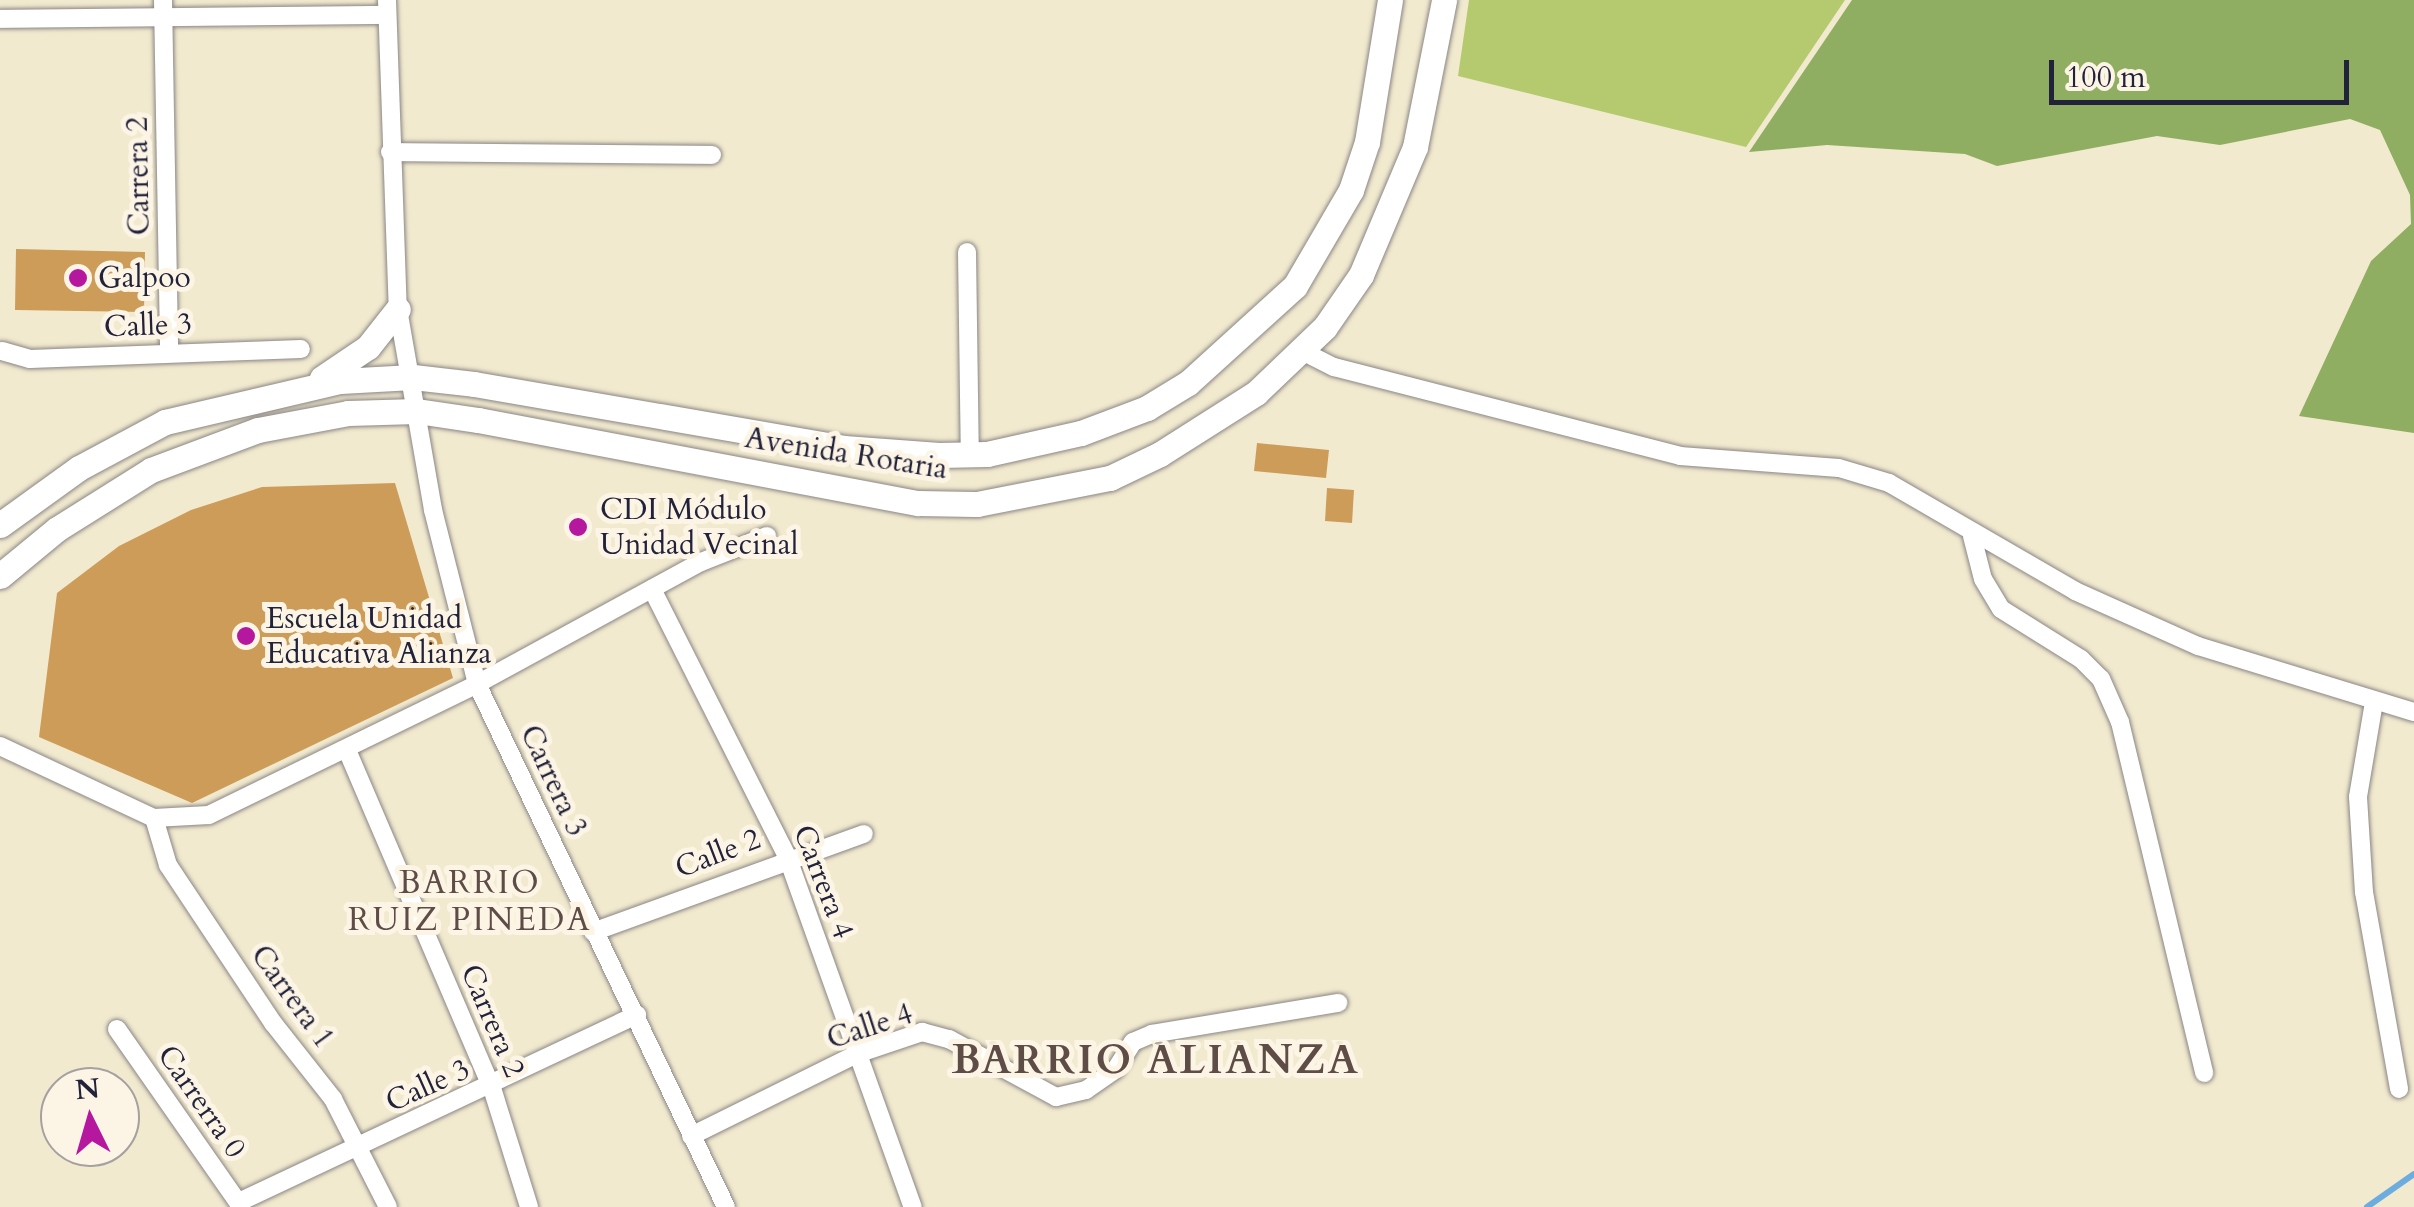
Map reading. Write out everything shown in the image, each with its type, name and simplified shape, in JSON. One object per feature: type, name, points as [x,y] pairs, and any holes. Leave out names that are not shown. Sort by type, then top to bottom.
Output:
[{"type":"main road","name":"Avenida Rotaria","points":[[0,525],[130,437],[198,410],[305,384],[414,377],[844,448],[970,456],[1064,438],[1147,408],[1225,355],[1295,286],[1351,190],[1362,158],[1390,0]]},
{"type":"main road","name":"Avenida Rotaria","points":[[0,576],[96,504],[151,470],[213,446],[304,419],[417,411],[918,503],[977,504],[1110,478],[1160,454],[1256,393],[1302,351],[1361,276],[1400,191],[1428,99],[1444,0]]},
{"type":"main road","points":[[305,384],[355,358],[398,309]]},
{"type":"street","points":[[6,12],[79,7],[387,7]]},
{"type":"street","name":"Carrera 2","points":[[163,7],[169,352]]},
{"type":"street","name":"Carrera 3","points":[[387,7],[398,309],[414,377],[443,558],[477,684],[726,1207]]},
{"type":"street","points":[[390,152],[712,155]]},
{"type":"street","points":[[967,252],[970,456]]},
{"type":"street","name":"Calle 3","points":[[1,351],[30,358],[301,348]]},
{"type":"street","points":[[1302,351],[1334,366],[1680,456],[1840,468],[1889,484],[1972,536],[2074,591],[2198,646],[2414,712]]},
{"type":"street","points":[[1972,536],[1984,579],[2001,609],[2081,659],[2102,679],[2120,722],[2204,1072]]},
{"type":"street","points":[[0,746],[154,818],[209,816],[347,750],[652,589],[761,537]]},
{"type":"street","name":"Carrera 4","points":[[652,589],[787,856],[913,1207]]},
{"type":"street","points":[[2374,702],[2358,797],[2362,872],[2399,1090]]},
{"type":"street","name":"Carrera 2","points":[[347,750],[492,1088],[529,1207]]},
{"type":"street","name":"Carrera 1","points":[[154,818],[168,865],[360,1145],[388,1207]]},
{"type":"street","name":"Calle 2","points":[[593,932],[787,856],[864,834]]},
{"type":"street","name":"Calle 4","points":[[691,1136],[857,1054],[922,1032],[948,1038],[1056,1097],[1086,1090],[1116,1068],[1134,1042],[1152,1034],[1338,1003]]},
{"type":"street","name":"Calle 3","points":[[240,1204],[360,1145],[492,1088],[637,1014]]},
{"type":"street","name":"Carrerra 0","points":[[116,1028],[240,1204]]},
{"type":"green space","points":[[1469,0],[1845,0],[1746,147],[1458,76]]},
{"type":"green space","points":[[1852,0],[2414,0],[2414,433],[2299,416],[2371,261],[2411,224],[2410,195],[2380,130],[2350,119],[2220,145],[2157,136],[1997,166],[1965,154],[1827,145],[1749,152]]},
{"type":"building","points":[[16,249],[145,252],[144,312],[15,310]]},
{"type":"building","points":[[1257,443],[1329,450],[1326,478],[1254,471]]},
{"type":"building","name":"Escuela Unidad Educativa Alianza","points":[[395,483],[453,678],[192,803],[39,737],[57,593],[119,546],[191,510],[262,487]]},
{"type":"building","points":[[1327,488],[1354,490],[1352,523],[1325,521]]},
{"type":"waterway","points":[[2367,1207],[2414,1174]]},
{"type":"place","name":"Galpoo","points":[[78,278]]},
{"type":"place","name":"CDI Módulo Unidad Vecinal","points":[[578,527]]},
{"type":"place","name":"Escuela Unidad Educativa Alianza","points":[[246,636]]},
{"type":"district","name":"BARRIO RUIZ PINEDA","points":[[470,902]]},
{"type":"district","name":"BARRIO ALIANZA","points":[[1156,1061]]}]
